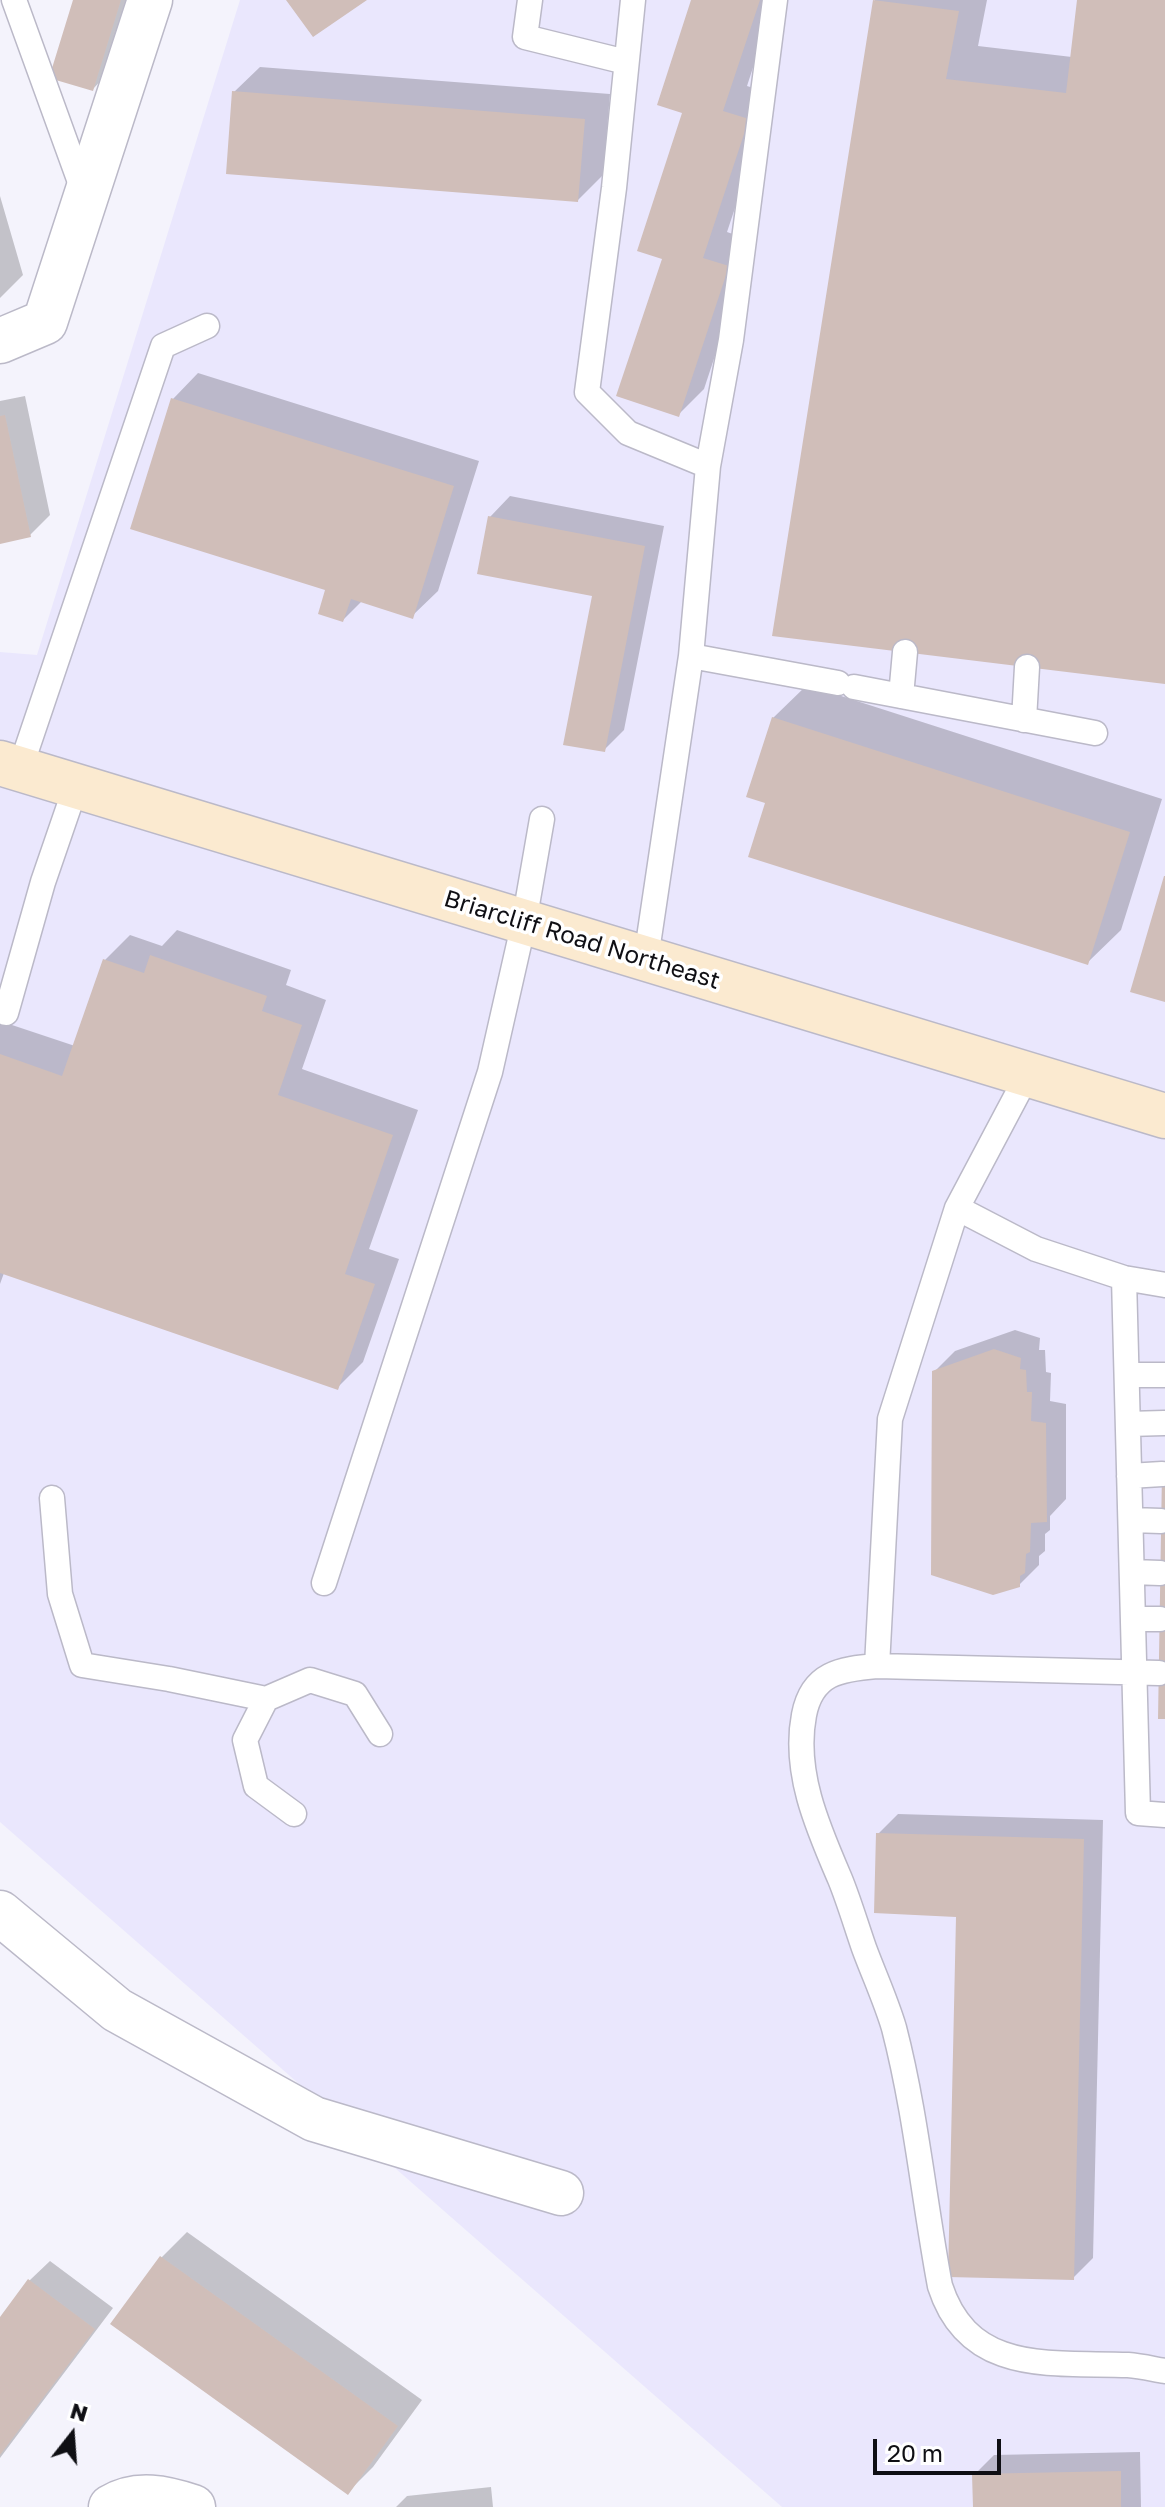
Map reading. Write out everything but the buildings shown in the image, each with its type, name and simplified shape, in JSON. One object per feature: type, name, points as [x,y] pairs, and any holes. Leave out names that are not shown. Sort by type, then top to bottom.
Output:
[{"type":"main road","name":"Briarcliff Road Northeast","points":[[10,766],[1165,1116]]},
{"type":"street","points":[[0,341],[45,322],[150,0]]},
{"type":"street","points":[[0,1913],[117,2010],[314,2119],[561,2193]]},
{"type":"street","points":[[111,2507],[146,2495],[193,2507]]},
{"type":"lane","points":[[14,0],[86,197]]},
{"type":"lane","points":[[530,0],[525,37],[626,62]]},
{"type":"lane","points":[[633,0],[614,188],[587,392],[628,433],[708,466]]},
{"type":"lane","points":[[646,958],[691,656],[708,466],[731,340],[775,0]]},
{"type":"lane","points":[[10,766],[163,346],[207,326]]},
{"type":"lane","points":[[901,696],[905,652]]},
{"type":"lane","points":[[691,656],[1095,733]]},
{"type":"lane","points":[[1024,720],[1027,667]]},
{"type":"lane","points":[[6,1013],[43,882],[76,786]]},
{"type":"lane","points":[[324,1583],[490,1072],[524,922],[542,819]]},
{"type":"lane","points":[[877,1666],[890,1419],[957,1208],[1028,1074]]},
{"type":"lane","points":[[957,1208],[1036,1249],[1124,1278],[1165,1285]]},
{"type":"lane","points":[[1124,1278],[1138,1813],[1165,1815]]},
{"type":"lane","points":[[1127,1375],[1164,1375]]},
{"type":"lane","points":[[1128,1424],[1164,1423]]},
{"type":"lane","points":[[1129,1476],[1162,1474]]},
{"type":"lane","points":[[52,1498],[60,1594],[82,1665],[266,1699],[310,1680],[355,1694],[380,1734]]},
{"type":"lane","points":[[1131,1520],[1161,1521]]},
{"type":"lane","points":[[1132,1572],[1160,1573]]},
{"type":"lane","points":[[1133,1619],[1160,1619]]},
{"type":"lane","points":[[1159,1673],[877,1666],[841,1670],[823,1678],[815,1687],[804,1716],[804,1773],[821,1837],[841,1882],[893,2027],[946,2305],[964,2331],[987,2348],[1018,2361],[1133,2365],[1165,2371]]},
{"type":"lane","points":[[266,1699],[245,1740],[256,1786],[294,1814]]},
{"type":"shaded area","points":[[240,0],[1165,0],[1165,2507],[782,2507],[0,1822],[0,652],[37,655]]}]
